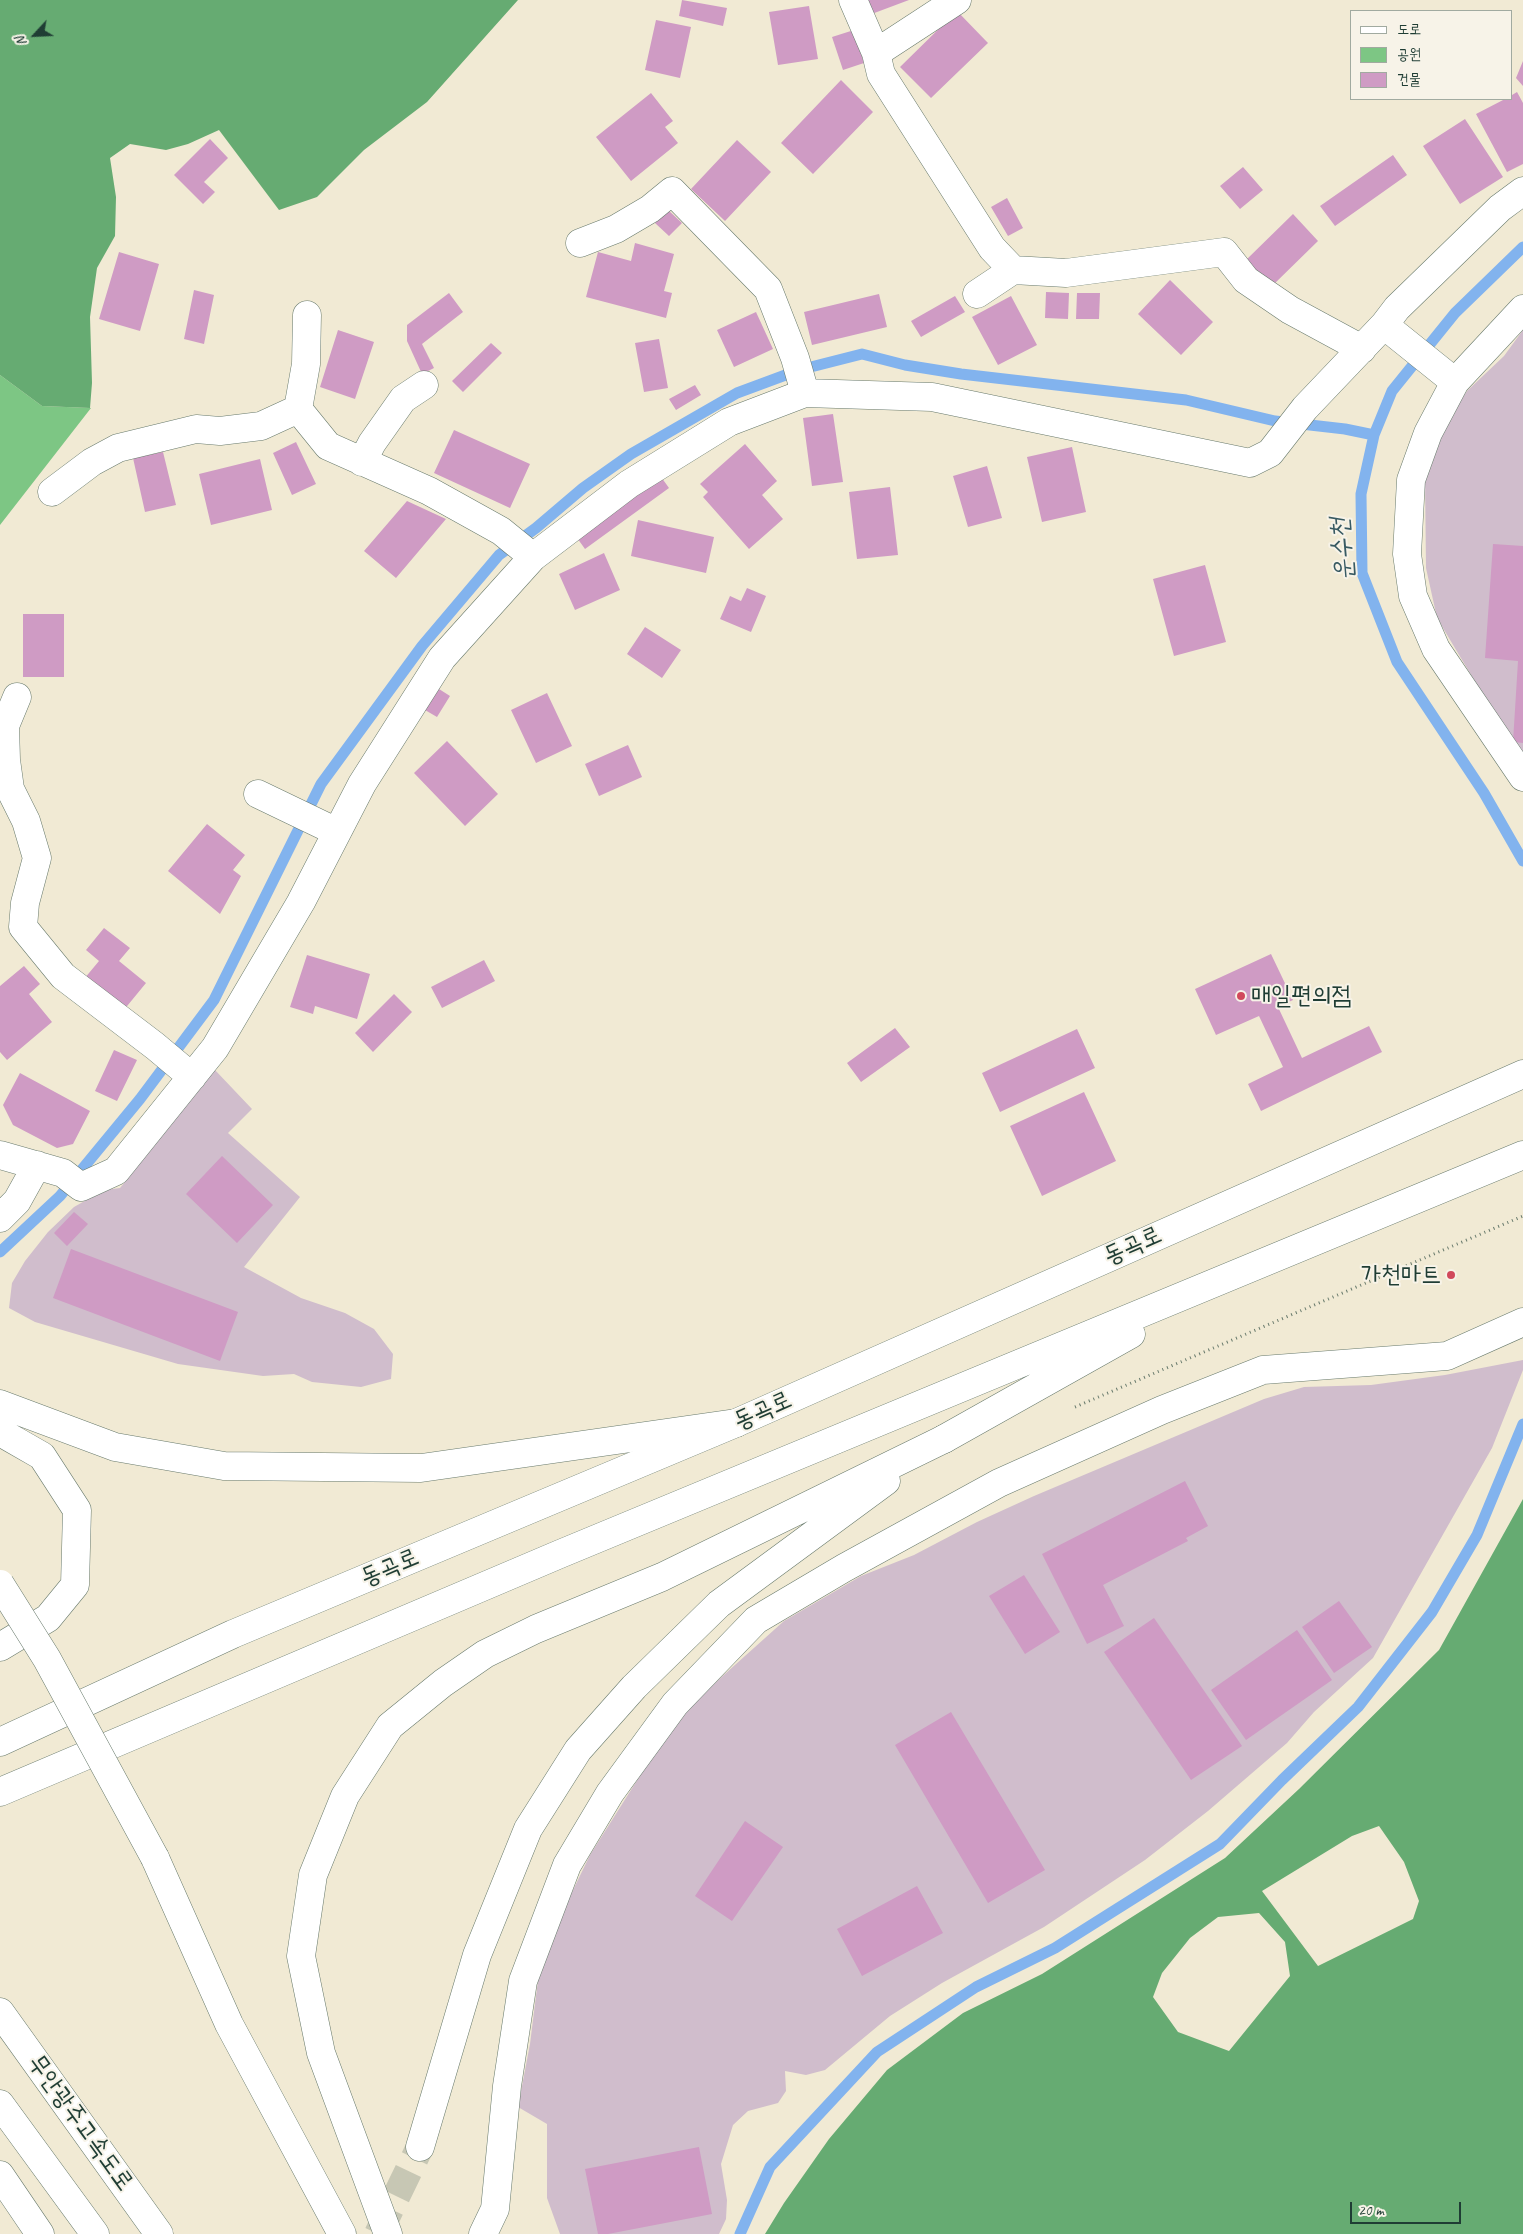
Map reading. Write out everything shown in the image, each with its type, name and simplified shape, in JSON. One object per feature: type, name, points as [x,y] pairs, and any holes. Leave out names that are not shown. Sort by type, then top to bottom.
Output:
[{"type":"main road","points":[[853,0],[876,53],[881,74],[992,248],[1013,270]]},
{"type":"main road","points":[[876,53],[958,0]]},
{"type":"main road","points":[[580,243],[616,229],[650,209],[672,191],[768,289],[801,378]]},
{"type":"main road","points":[[0,1155],[37,1165],[72,1180],[116,1171],[188,1073],[215,1048],[301,902],[329,828],[362,784],[442,658],[528,552],[629,484],[801,378],[932,397],[1250,463],[1270,453],[1305,408],[1362,349],[1390,330],[1397,308],[1500,208],[1523,192]]},
{"type":"main road","points":[[977,294],[1013,270],[1066,273],[1224,252],[1246,280],[1290,310],[1362,349]]},
{"type":"main road","points":[[1523,309],[1449,377],[1411,480],[1407,554],[1413,596],[1436,649],[1523,777]]},
{"type":"main road","points":[[307,315],[306,364],[298,409],[328,446],[429,491],[501,531],[528,552]]},
{"type":"main road","points":[[1390,330],[1449,377]]},
{"type":"main road","points":[[362,462],[372,443],[403,399],[424,385]]},
{"type":"main road","points":[[52,492],[92,462],[118,448],[196,429],[220,431],[262,426],[298,409]]},
{"type":"main road","points":[[17,697],[5,726],[6,760],[10,789],[26,821],[37,858],[25,903],[23,927],[63,976],[188,1073]]},
{"type":"main road","points":[[258,794],[329,828]]},
{"type":"main road","name":"동곡로","points":[[0,1742],[233,1634],[736,1423],[1523,1074]]},
{"type":"main road","points":[[0,1792],[659,1513],[1523,1156]]},
{"type":"main road","points":[[0,1218],[17,1200],[37,1165]]},
{"type":"main road","points":[[388,2234],[321,2052],[301,1956],[313,1874],[346,1796],[390,1726],[443,1683],[485,1654],[536,1629],[662,1577],[944,1439],[1235,1276]]},
{"type":"main road","points":[[483,2234],[495,2209],[507,2086],[523,1980],[567,1865],[610,1793],[675,1704],[756,1620],[844,1568],[999,1483],[1162,1410],[1263,1370],[1447,1356],[1523,1322]]},
{"type":"main road","points":[[0,1404],[115,1447],[224,1466],[420,1468],[736,1423]]},
{"type":"main road","points":[[0,1432],[42,1456],[77,1510],[75,1584],[48,1618],[0,1647]]},
{"type":"main road","points":[[420,2147],[477,1955],[528,1829],[578,1750],[634,1687],[719,1604],[944,1439]]},
{"type":"main road","points":[[0,1584],[47,1659],[155,1858],[229,2024],[342,2234]]},
{"type":"main road","name":"무안광주고속도로","points":[[0,2012],[160,2234]]},
{"type":"main road","points":[[0,2104],[95,2234]]},
{"type":"main road","points":[[0,2175],[40,2234]]},
{"type":"path","points":[[1071,1408],[1523,1216]]},
{"type":"shaded area","points":[[1523,330],[1523,762],[1437,618],[1426,568],[1425,478],[1442,427],[1467,391],[1504,356]]},
{"type":"shaded area","points":[[215,1070],[252,1109],[228,1133],[300,1197],[244,1267],[301,1298],[345,1313],[374,1329],[393,1354],[391,1379],[361,1387],[312,1382],[294,1374],[263,1376],[178,1364],[35,1322],[9,1308],[12,1283],[25,1261],[48,1232],[74,1207],[104,1190],[120,1188]]},
{"type":"shaded area","points":[[1523,1360],[1523,1370],[1492,1448],[1373,1658],[1314,1712],[1287,1743],[1208,1811],[1145,1860],[1044,1927],[942,1983],[890,2016],[825,2070],[806,2075],[785,2071],[786,2091],[778,2103],[748,2111],[733,2125],[721,2164],[727,2200],[726,2219],[719,2234],[560,2234],[547,2198],[547,2124],[518,2107],[530,2044],[539,1972],[558,1921],[590,1855],[660,1744],[688,1708],[726,1673],[784,1621],[861,1576],[914,1555],[977,1522],[1034,1496],[1264,1399],[1304,1387],[1371,1385],[1445,1375]]},
{"type":"green space","points":[[0,0],[518,0],[427,102],[364,150],[317,197],[279,210],[219,130],[188,144],[166,150],[130,144],[110,158],[116,197],[115,236],[97,268],[90,317],[92,383],[90,408],[42,406],[0,375]]},
{"type":"green space","points":[[0,375],[42,406],[91,408],[0,525]]},
{"type":"green space","points":[[1523,1499],[1523,2234],[765,2234],[784,2203],[829,2139],[887,2070],[963,2013],[1042,1974],[1225,1858],[1299,1789],[1439,1650]],"holes":[[[1379,1826],[1404,1862],[1419,1901],[1413,1919],[1318,1966],[1262,1891],[1352,1836]],[[1259,1913],[1285,1942],[1290,1976],[1229,2051],[1178,2032],[1153,1997],[1162,1973],[1190,1938],[1218,1917]]]},
{"type":"building","points":[[682,0],[727,8],[723,26],[679,16]]},
{"type":"building","points":[[863,0],[909,0],[869,15]]},
{"type":"building","points":[[809,6],[818,59],[778,65],[769,12]]},
{"type":"building","points":[[957,11],[988,43],[931,98],[900,67]]},
{"type":"building","points":[[656,20],[691,27],[680,78],[645,70]]},
{"type":"building","points":[[854,30],[864,63],[843,70],[832,37]]},
{"type":"building","points":[[1523,61],[1523,86],[1516,78]]},
{"type":"building","points":[[841,80],[873,112],[813,174],[781,143]]},
{"type":"building","points":[[1517,92],[1523,103],[1523,164],[1507,172],[1476,114],[1503,100],[1513,100],[1513,94]]},
{"type":"building","points":[[651,93],[673,121],[665,127],[678,143],[631,181],[596,137]]},
{"type":"building","points":[[1465,119],[1503,177],[1460,204],[1423,146]]},
{"type":"building","points":[[210,139],[228,158],[204,182],[215,192],[203,204],[174,175]]},
{"type":"building","points":[[737,140],[771,172],[725,221],[691,189]]},
{"type":"building","points":[[1393,155],[1407,175],[1335,226],[1320,206]]},
{"type":"building","points":[[1243,167],[1263,190],[1240,209],[1220,186]]},
{"type":"building","points":[[1007,198],[1023,228],[1008,236],[991,207]]},
{"type":"building","points":[[668,210],[682,223],[669,236],[655,223]]},
{"type":"building","points":[[1293,214],[1318,241],[1271,287],[1245,261]]},
{"type":"building","points":[[635,243],[674,254],[664,291],[672,293],[666,318],[586,297],[598,252],[631,261]]},
{"type":"building","points":[[119,252],[159,264],[140,331],[99,319]]},
{"type":"building","points":[[1170,280],[1213,322],[1181,355],[1138,314]]},
{"type":"building","points":[[194,290],[214,295],[204,344],[184,339]]},
{"type":"building","points":[[1046,292],[1069,293],[1068,319],[1045,318]]},
{"type":"building","points":[[449,293],[463,312],[422,344],[434,368],[422,374],[407,341],[407,325]]},
{"type":"building","points":[[1077,293],[1100,293],[1099,319],[1076,319]]},
{"type":"building","points":[[879,294],[887,327],[812,345],[804,312]]},
{"type":"building","points":[[955,296],[965,312],[921,337],[911,321]]},
{"type":"building","points":[[1011,296],[1037,345],[998,365],[972,317]]},
{"type":"building","points":[[756,312],[773,349],[734,367],[717,330]]},
{"type":"building","points":[[338,330],[374,342],[355,399],[320,387]]},
{"type":"building","points":[[659,339],[668,388],[644,392],[635,343]]},
{"type":"building","points":[[491,343],[502,353],[463,392],[452,381]]},
{"type":"building","points":[[695,385],[701,395],[676,410],[669,399]]},
{"type":"building","points":[[833,414],[843,482],[812,486],[803,418]]},
{"type":"building","points":[[454,430],[530,464],[510,508],[434,473]]},
{"type":"building","points":[[296,442],[316,484],[292,495],[273,453]]},
{"type":"building","points":[[745,444],[777,481],[762,495],[783,519],[749,549],[703,497],[708,492],[700,484]]},
{"type":"building","points":[[1072,447],[1086,512],[1042,522],[1027,457]]},
{"type":"building","points":[[163,452],[176,505],[145,512],[133,458]]},
{"type":"building","points":[[260,459],[272,510],[211,525],[199,474]]},
{"type":"building","points":[[987,466],[1002,518],[968,527],[953,476]]},
{"type":"building","points":[[659,474],[669,488],[585,549],[575,535]]},
{"type":"building","points":[[890,487],[898,555],[857,559],[849,492]]},
{"type":"building","points":[[407,501],[446,519],[396,578],[364,551]]},
{"type":"building","points":[[638,520],[714,537],[706,573],[631,556]]},
{"type":"building","points":[[1493,544],[1523,546],[1523,743],[1513,742],[1518,661],[1485,658]]},
{"type":"building","points":[[604,553],[620,590],[575,610],[559,574]]},
{"type":"building","points":[[1205,565],[1226,642],[1174,656],[1153,579]]},
{"type":"building","points":[[747,588],[766,596],[751,632],[720,619],[730,596],[741,601]]},
{"type":"building","points":[[23,614],[64,614],[64,677],[23,677]]},
{"type":"building","points":[[645,627],[681,650],[662,678],[627,654]]},
{"type":"building","points":[[439,689],[450,696],[437,717],[425,710]]},
{"type":"building","points":[[547,693],[572,746],[536,763],[511,710]]},
{"type":"building","points":[[447,741],[498,794],[465,826],[414,773]]},
{"type":"building","points":[[628,745],[642,777],[599,796],[585,764]]},
{"type":"building","points":[[207,824],[245,855],[233,870],[241,876],[220,914],[168,871]]},
{"type":"building","points":[[104,928],[130,948],[119,961],[146,983],[123,1011],[84,979],[99,961],[86,950]]},
{"type":"building","points":[[1271,954],[1293,1000],[1278,1007],[1302,1058],[1369,1026],[1382,1052],[1261,1111],[1248,1084],[1283,1067],[1259,1016],[1216,1035],[1195,989]]},
{"type":"building","points":[[307,955],[370,974],[357,1019],[315,1006],[313,1014],[290,1007]]},
{"type":"building","points":[[484,960],[495,981],[442,1008],[431,987]]},
{"type":"building","points":[[24,966],[40,984],[29,994],[52,1022],[7,1060],[0,1052],[0,986]]},
{"type":"building","points":[[394,994],[412,1012],[373,1052],[355,1033]]},
{"type":"building","points":[[895,1028],[910,1047],[861,1082],[847,1063]]},
{"type":"building","points":[[1077,1029],[1095,1068],[1000,1112],[982,1073]]},
{"type":"building","points":[[114,1050],[137,1060],[117,1101],[95,1091]]},
{"type":"building","points":[[20,1073],[90,1111],[73,1144],[57,1148],[13,1125],[3,1105]]},
{"type":"building","points":[[1084,1092],[1116,1161],[1042,1196],[1010,1126]]},
{"type":"building","points":[[222,1156],[273,1205],[237,1243],[186,1194]]},
{"type":"building","points":[[74,1212],[88,1224],[67,1246],[54,1233]]},
{"type":"building","points":[[71,1249],[238,1312],[220,1361],[53,1298]]},
{"type":"building","points":[[1185,1481],[1208,1526],[1186,1538],[1188,1541],[1103,1585],[1124,1626],[1087,1644],[1042,1554]]},
{"type":"building","points":[[1024,1575],[1060,1632],[1025,1654],[989,1596]]},
{"type":"building","points":[[1339,1601],[1372,1647],[1334,1673],[1302,1627]]},
{"type":"building","points":[[1154,1618],[1242,1746],[1191,1780],[1104,1652]]},
{"type":"building","points":[[1297,1630],[1332,1680],[1246,1740],[1211,1690]]},
{"type":"building","points":[[951,1712],[1045,1870],[988,1903],[895,1745]]},
{"type":"building","points":[[745,1821],[783,1847],[732,1921],[695,1896]]},
{"type":"building","points":[[917,1886],[943,1933],[862,1976],[837,1929]]},
{"type":"building","points":[[699,2147],[712,2214],[608,2234],[598,2234],[585,2169]]},
{"type":"waterway","name":"운수천","points":[[1523,247],[1455,313],[1392,391],[1374,435],[1361,494],[1362,573],[1397,662],[1484,793],[1523,861]]},
{"type":"waterway","points":[[0,1252],[60,1196],[140,1099],[214,1000],[321,784],[422,646],[499,555],[536,528],[583,488],[631,454],[737,393],[799,370],[862,354],[905,365],[961,374],[1186,400],[1275,421],[1345,429],[1374,435]]},
{"type":"waterway","points":[[740,2234],[770,2167],[877,2052],[976,1987],[1055,1948],[1220,1844],[1282,1780],[1358,1707],[1432,1612],[1477,1535],[1523,1424]]},
{"type":"tunnel","points":[[378,2234],[420,2147]]},
{"type":"place","name":"매일편의점","points":[[1241,996]]},
{"type":"place","name":"가천마트","points":[[1451,1275]]}]
